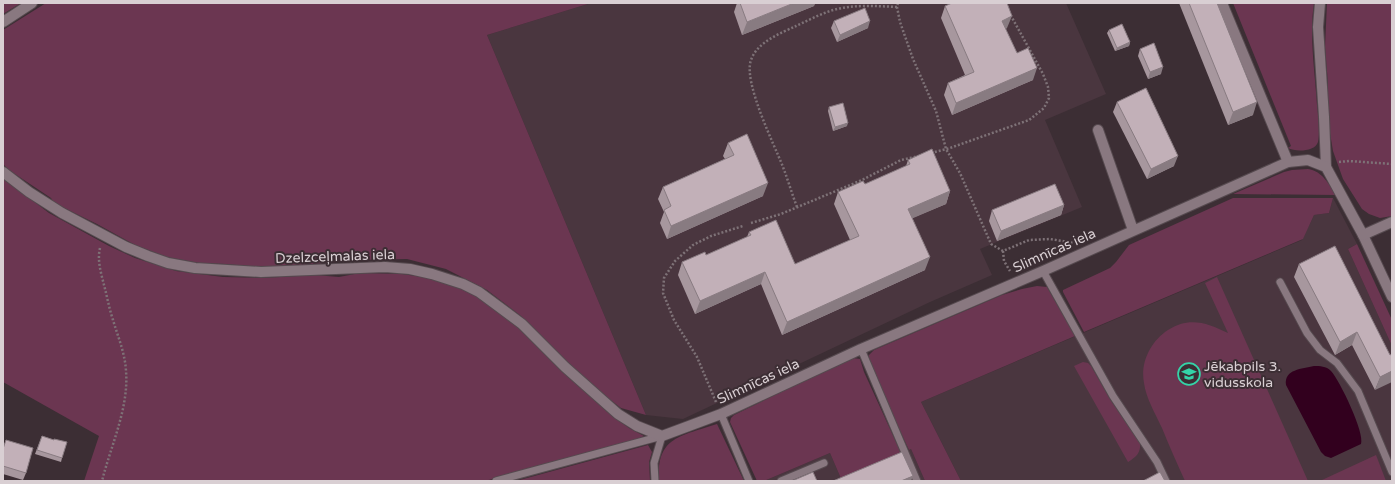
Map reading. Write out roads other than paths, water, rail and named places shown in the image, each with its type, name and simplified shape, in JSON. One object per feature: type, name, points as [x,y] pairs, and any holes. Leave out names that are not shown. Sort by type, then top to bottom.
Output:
[{"type":"street","points":[[3,22],[32,3]]},
{"type":"street","points":[[1222,3],[1288,162]]},
{"type":"street","points":[[1320,3],[1318,27],[1326,166],[1364,235],[1392,296]]},
{"type":"street","points":[[1098,130],[1133,230]]},
{"type":"street","name":"Slimnīcas iela","points":[[662,436],[721,414],[861,349],[1043,271],[1288,162],[1308,160],[1326,166]]},
{"type":"street","name":"Dzelzceļmalas iela","points":[[3,172],[29,192],[62,213],[114,241],[168,263],[195,268],[261,272],[385,267],[410,269],[451,280],[479,292],[516,320],[565,367],[618,414],[637,426],[662,436]]},
{"type":"street","points":[[1364,235],[1392,222]]},
{"type":"lane","points":[[1043,271],[1113,396],[1157,462],[1166,481]]},
{"type":"lane","points":[[1280,282],[1307,334],[1320,350],[1337,362],[1358,391],[1392,472]]},
{"type":"lane","points":[[861,349],[917,481]]},
{"type":"lane","points":[[721,414],[749,481]]},
{"type":"lane","points":[[496,481],[662,436]]},
{"type":"lane","points":[[655,481],[654,463],[662,436]]},
{"type":"lane","points":[[781,481],[824,463]]},
{"type":"place","name":"Jēkabpils 3. vidusskola","points":[[1189,374]]}]
